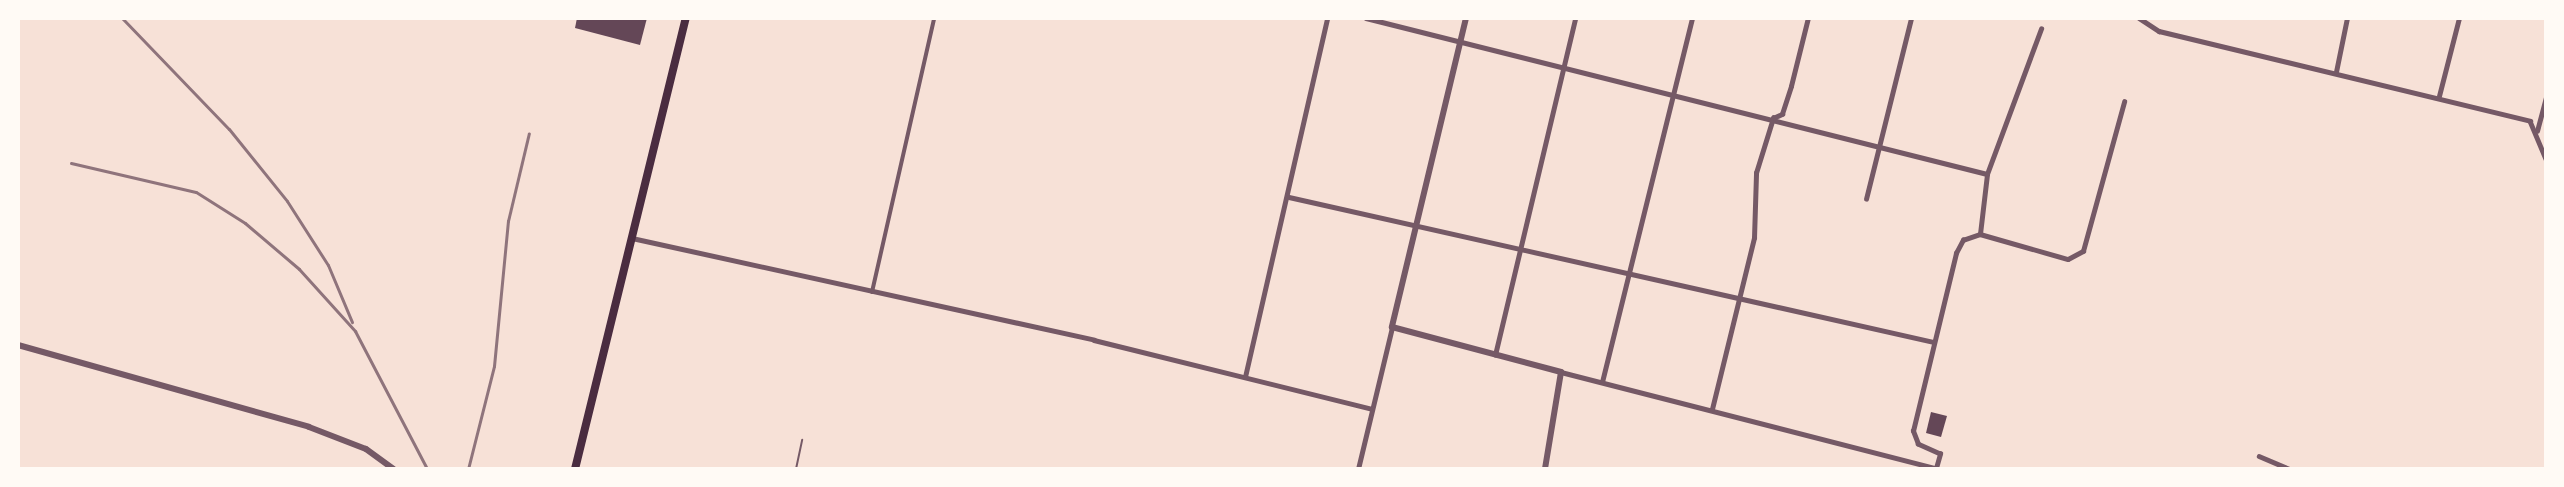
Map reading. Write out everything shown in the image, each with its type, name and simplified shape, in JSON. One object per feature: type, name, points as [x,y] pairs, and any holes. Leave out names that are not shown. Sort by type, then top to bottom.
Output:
[{"type":"main road","points":[[576,469],[686,18]]},
{"type":"street","points":[[872,293],[934,18]]},
{"type":"street","points":[[1245,377],[1290,196],[1327,18]]},
{"type":"street","points":[[1366,18],[1460,44],[1675,92],[1879,148],[1987,174]]},
{"type":"street","points":[[1358,469],[1466,18]]},
{"type":"street","points":[[1495,355],[1575,18]]},
{"type":"street","points":[[1602,382],[1692,18]]},
{"type":"street","points":[[1712,409],[1741,300],[1754,238],[1756,173],[1773,118],[1782,114],[1808,18]]},
{"type":"street","points":[[1866,199],[1911,18]]},
{"type":"street","points":[[2139,18],[2159,31],[2439,96],[2530,121],[2546,159]]},
{"type":"street","points":[[2336,72],[2347,18]]},
{"type":"street","points":[[2439,96],[2458,18]]},
{"type":"street","points":[[1980,234],[1987,174],[2041,29]]},
{"type":"street","points":[[2536,131],[2546,98]]},
{"type":"street","points":[[1392,327],[1938,469],[1940,453],[1918,444],[1913,430],[1956,253],[1963,240],[1980,234],[2068,259],[2083,251],[2124,102]]},
{"type":"street","points":[[1290,196],[1934,342]]},
{"type":"street","points":[[632,238],[1245,377],[1372,409]]},
{"type":"street","points":[[18,345],[309,427],[366,449],[394,469]]},
{"type":"street","points":[[1545,469],[1561,372]]},
{"type":"street","points":[[2259,456],[2278,467],[2290,469]]},
{"type":"lane","points":[[796,469],[802,440]]},
{"type":"building","points":[[577,18],[647,18],[640,45],[575,28]]},
{"type":"building","points":[[1931,412],[1947,416],[1941,437],[1926,433]]},
{"type":"railway","points":[[122,18],[229,129],[287,201],[328,265],[352,322]]},
{"type":"railway","points":[[468,469],[494,366],[508,221],[529,133]]},
{"type":"railway","points":[[71,163],[196,192],[245,223],[299,269],[355,331],[427,469]]}]
